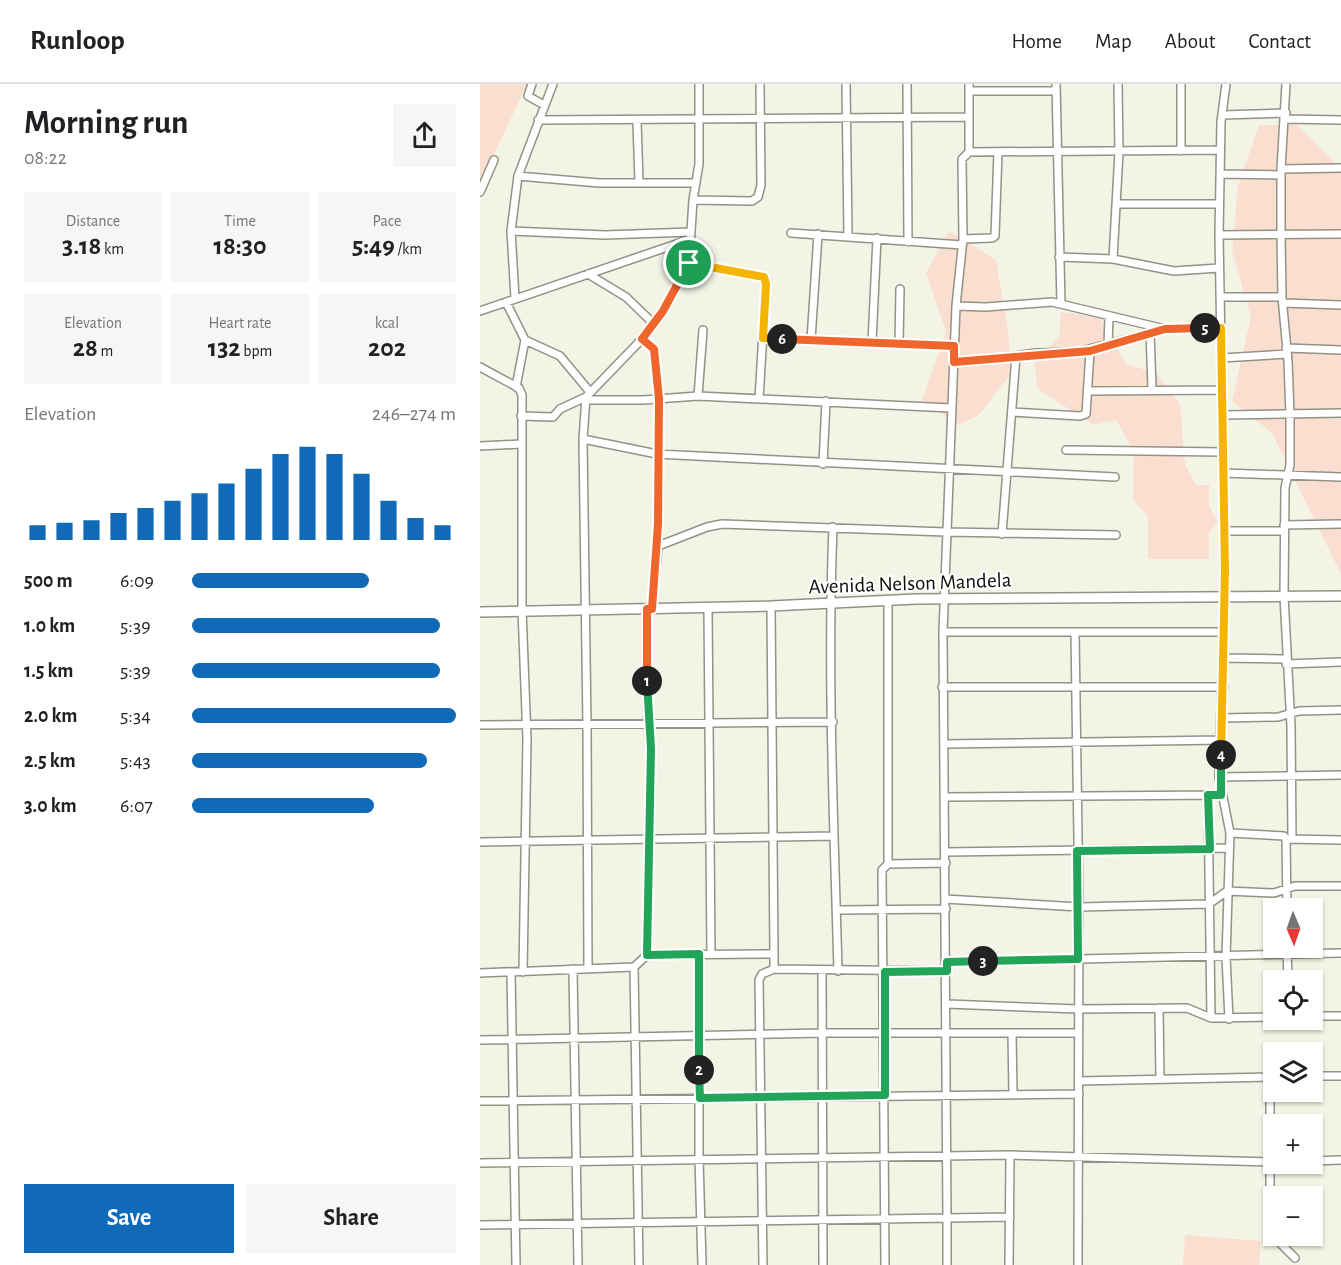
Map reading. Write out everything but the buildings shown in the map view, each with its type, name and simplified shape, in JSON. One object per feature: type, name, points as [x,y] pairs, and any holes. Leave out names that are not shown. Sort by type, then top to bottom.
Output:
[{"type":"street","points":[[532,84],[528,96],[544,105]]},
{"type":"street","points":[[515,298],[511,231],[518,176],[553,84]]},
{"type":"street","points":[[521,416],[553,417],[565,406],[587,396],[654,324],[689,263],[693,200],[699,164],[699,84]]},
{"type":"street","points":[[693,200],[752,201],[758,197],[761,185],[760,84]]},
{"type":"street","points":[[846,84],[848,236]]},
{"type":"street","points":[[907,84],[909,242]]},
{"type":"street","points":[[1113,259],[1118,204],[1118,84]]},
{"type":"street","points":[[1181,84],[1181,151]]},
{"type":"street","points":[[1226,84],[1222,115],[1219,204],[1225,597],[1224,687],[1219,777],[1230,833],[1227,848],[1226,957],[1229,1019]]},
{"type":"street","points":[[1286,84],[1281,172],[1281,235],[1282,300],[1290,414],[1284,528],[1286,661],[1292,776],[1287,898]]},
{"type":"street","points":[[947,1265],[946,797],[942,687],[943,633],[954,346],[962,242],[963,159],[969,152],[969,87],[1056,87],[1060,304]]},
{"type":"street","points":[[1222,115],[1341,120]]},
{"type":"street","points":[[538,120],[969,117]]},
{"type":"street","points":[[637,121],[639,183]]},
{"type":"street","points":[[969,152],[1220,150]]},
{"type":"street","points":[[791,233],[909,242],[962,242],[992,238],[995,236],[998,152]]},
{"type":"street","points":[[480,192],[494,160]]},
{"type":"street","points":[[1220,174],[1341,168]]},
{"type":"street","points":[[518,176],[639,183],[696,183]]},
{"type":"street","points":[[1118,204],[1219,204]]},
{"type":"street","points":[[511,231],[624,236],[691,236]]},
{"type":"street","points":[[812,340],[818,234]]},
{"type":"street","points":[[1219,234],[1341,234]]},
{"type":"street","points":[[480,311],[691,236]]},
{"type":"street","points":[[872,342],[877,238]]},
{"type":"street","points":[[1059,257],[1113,259],[1169,271],[1219,268]]},
{"type":"street","points":[[689,263],[764,277],[766,284],[759,399]]},
{"type":"street","points":[[588,274],[631,300],[654,324]]},
{"type":"street","points":[[898,344],[900,289]]},
{"type":"street","points":[[1220,297],[1341,305]]},
{"type":"street","points":[[956,306],[986,307],[1039,301],[1165,329],[1221,328]]},
{"type":"street","points":[[506,302],[525,340],[516,387]]},
{"type":"street","points":[[1108,346],[1109,316]]},
{"type":"street","points":[[1149,325],[1152,389]]},
{"type":"street","points":[[954,362],[1090,351],[1165,329]]},
{"type":"street","points":[[698,396],[703,330]]},
{"type":"street","points":[[763,338],[954,346]]},
{"type":"street","points":[[642,339],[654,349],[659,399],[658,546],[649,609],[648,724],[651,749],[647,955]]},
{"type":"street","points":[[525,340],[560,356],[587,396],[583,439],[588,726],[588,968]]},
{"type":"street","points":[[1221,358],[1287,351],[1341,350]]},
{"type":"street","points":[[1013,412],[1084,416],[1088,411],[1090,391],[1090,351]]},
{"type":"street","points":[[1002,534],[1016,356]]},
{"type":"street","points":[[480,367],[516,387],[522,395],[522,610],[526,725],[523,972]]},
{"type":"street","points":[[1090,391],[1222,390]]},
{"type":"street","points":[[587,396],[659,399],[698,396],[951,408]]},
{"type":"street","points":[[823,464],[826,401]]},
{"type":"street","points":[[1222,415],[1341,413]]},
{"type":"street","points":[[583,439],[657,454],[1115,477]]},
{"type":"street","points":[[480,446],[521,444]]},
{"type":"street","points":[[1066,450],[1223,452]]},
{"type":"street","points":[[1224,473],[1341,477]]},
{"type":"street","points":[[658,546],[722,524],[1002,534],[1116,535]]},
{"type":"street","points":[[1224,531],[1341,524]]},
{"type":"street","points":[[832,527],[834,836],[838,970]]},
{"type":"street","name":"Avenida Nelson Mandela","points":[[480,612],[708,608],[944,599],[1341,596]]},
{"type":"street","points":[[888,601],[888,864]]},
{"type":"street","points":[[771,606],[774,969]]},
{"type":"street","points":[[708,608],[711,954]]},
{"type":"street","points":[[1075,632],[1079,907],[1078,1265]]},
{"type":"street","points":[[943,633],[1224,632]]},
{"type":"street","points":[[1224,658],[1341,662]]},
{"type":"street","points":[[942,687],[1224,687]]},
{"type":"street","points":[[1222,718],[1278,717],[1290,713],[1341,711]]},
{"type":"street","points":[[480,725],[588,726],[833,722]]},
{"type":"street","points":[[944,744],[1222,740]]},
{"type":"street","points":[[1219,777],[1341,775]]},
{"type":"street","points":[[1208,795],[1211,1018]]},
{"type":"street","points":[[946,797],[1221,795]]},
{"type":"street","points":[[1230,833],[1284,836],[1289,839],[1341,840]]},
{"type":"street","points":[[480,842],[587,842],[649,838],[834,836]]},
{"type":"street","points":[[946,852],[1227,848]]},
{"type":"street","points":[[885,1265],[885,972],[882,870],[888,864],[946,863]]},
{"type":"street","points":[[945,899],[1079,907],[1209,904],[1227,891],[1274,892],[1295,886],[1341,886]]},
{"type":"street","points":[[837,910],[946,909]]},
{"type":"street","points":[[1323,952],[1341,953]]},
{"type":"street","points":[[947,962],[1226,957],[1263,953]]},
{"type":"street","points":[[699,954],[699,1158],[702,1265]]},
{"type":"street","points":[[480,973],[634,967],[647,955],[774,954]]},
{"type":"street","points":[[634,967],[638,1098],[639,1265]]},
{"type":"street","points":[[573,969],[578,1265]]},
{"type":"street","points":[[763,1265],[759,980],[762,974],[774,969],[947,971]]},
{"type":"street","points":[[822,970],[823,1265]]},
{"type":"street","points":[[511,972],[516,1265]]},
{"type":"street","points":[[947,1004],[1078,1009],[1187,1008],[1211,1018],[1263,1017]]},
{"type":"street","points":[[1159,1008],[1160,1079]]},
{"type":"street","points":[[1323,1016],[1341,1016]]},
{"type":"street","points":[[480,1040],[885,1032],[1078,1033]]},
{"type":"street","points":[[1012,1033],[1013,1094]]},
{"type":"street","points":[[1323,1076],[1341,1076]]},
{"type":"street","points":[[1079,1081],[1263,1077]]},
{"type":"street","points":[[480,1101],[1079,1094]]},
{"type":"street","points":[[480,1163],[1010,1155],[1263,1163]]},
{"type":"street","points":[[1009,1265],[1010,1155]]},
{"type":"street","points":[[1323,1161],[1341,1160]]},
{"type":"street","points":[[480,1225],[1010,1217]]},
{"type":"street","points":[[1284,1246],[1295,1258]]},
{"type":"shaded area","points":[[480,84],[527,84],[480,184]]},
{"type":"shaded area","points":[[1259,125],[1297,125],[1341,169],[1341,574],[1272,433],[1232,401],[1251,317],[1232,251],[1238,186]]},
{"type":"shaded area","points":[[949,231],[996,260],[1009,337],[1010,374],[979,415],[959,425],[922,400],[946,332],[926,273]]},
{"type":"shaded area","points":[[1061,312],[1100,318],[1126,364],[1156,373],[1180,404],[1185,465],[1196,485],[1209,485],[1209,506],[1218,522],[1209,533],[1209,559],[1148,559],[1148,516],[1133,500],[1134,451],[1116,420],[1093,425],[1038,389],[1034,362],[1059,337]]},
{"type":"shaded area","points":[[1185,1235],[1261,1241],[1259,1265],[1183,1265]]},
{"type":"route","points":[[689,263],[764,277],[766,284],[763,338],[954,346],[954,362],[980,361],[1046,352],[1090,351],[1165,329],[1221,328],[1225,570],[1224,687],[1219,777],[1221,795],[1208,795],[1210,849],[1077,851],[1078,959],[947,962],[947,971],[885,972],[885,1095],[700,1098],[699,954],[647,955],[651,749],[648,724],[647,609],[652,609],[655,558],[658,546],[659,399],[654,349],[642,339],[663,311],[689,263]]}]
